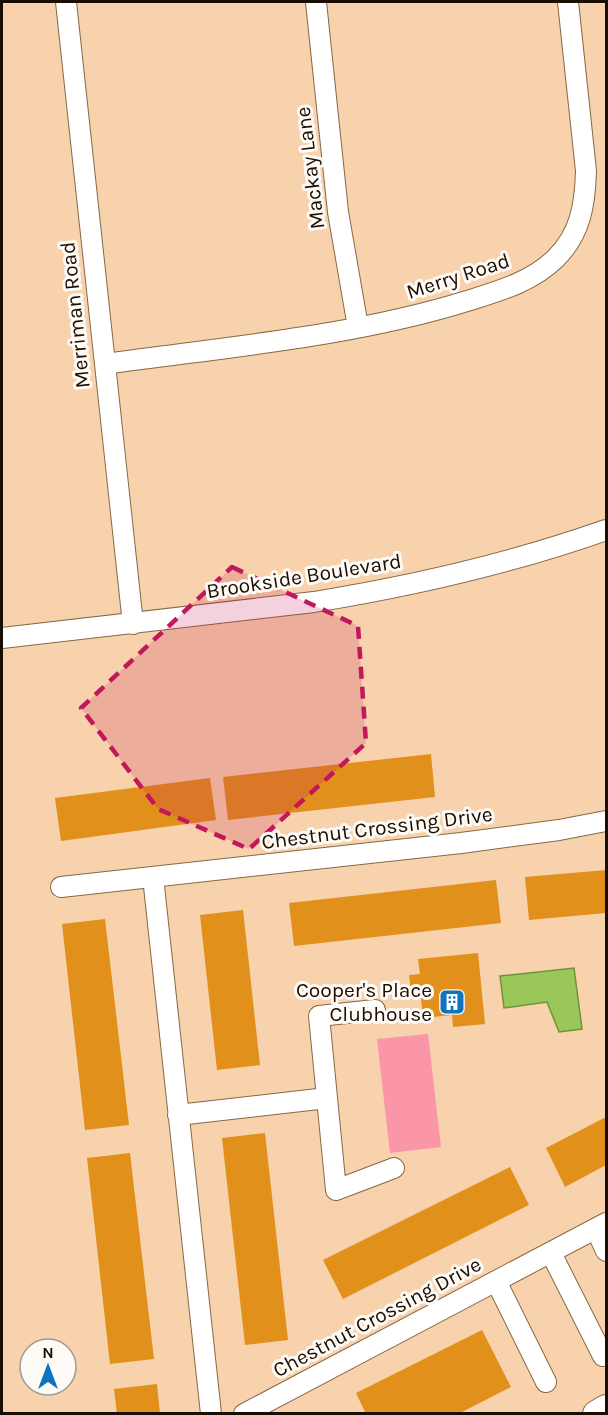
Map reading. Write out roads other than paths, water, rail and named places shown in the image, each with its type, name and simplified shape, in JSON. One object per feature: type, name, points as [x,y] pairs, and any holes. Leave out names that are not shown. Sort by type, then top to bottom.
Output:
[{"type":"main road","points":[[596,1413],[606,1408]]},
{"type":"street","name":"Merriman Road","points":[[66,2],[133,624]]},
{"type":"street","name":"Mackay Lane","points":[[316,2],[338,212],[358,327]]},
{"type":"street","name":"Merry Road","points":[[105,364],[358,327],[448,307],[499,291],[541,271],[570,241],[581,219],[585,198],[586,171],[568,2]]},
{"type":"street","name":"Brookside Boulevard","points":[[2,638],[133,624],[362,594],[499,563],[606,530]]},
{"type":"street","name":"Chestnut Crossing Drive","points":[[61,887],[503,838],[606,821]]},
{"type":"street","points":[[153,877],[212,1413]]},
{"type":"street","points":[[375,1010],[319,1016],[336,1190],[394,1168]]},
{"type":"street","points":[[178,1115],[327,1098]]},
{"type":"street","name":"Chestnut Crossing Drive","points":[[244,1413],[601,1226],[606,1251]]},
{"type":"street","points":[[551,1253],[603,1356]]},
{"type":"street","points":[[496,1281],[546,1382]]},
{"type":"place","name":"Cooper's Place Clubhouse","points":[[452,1002]]}]
